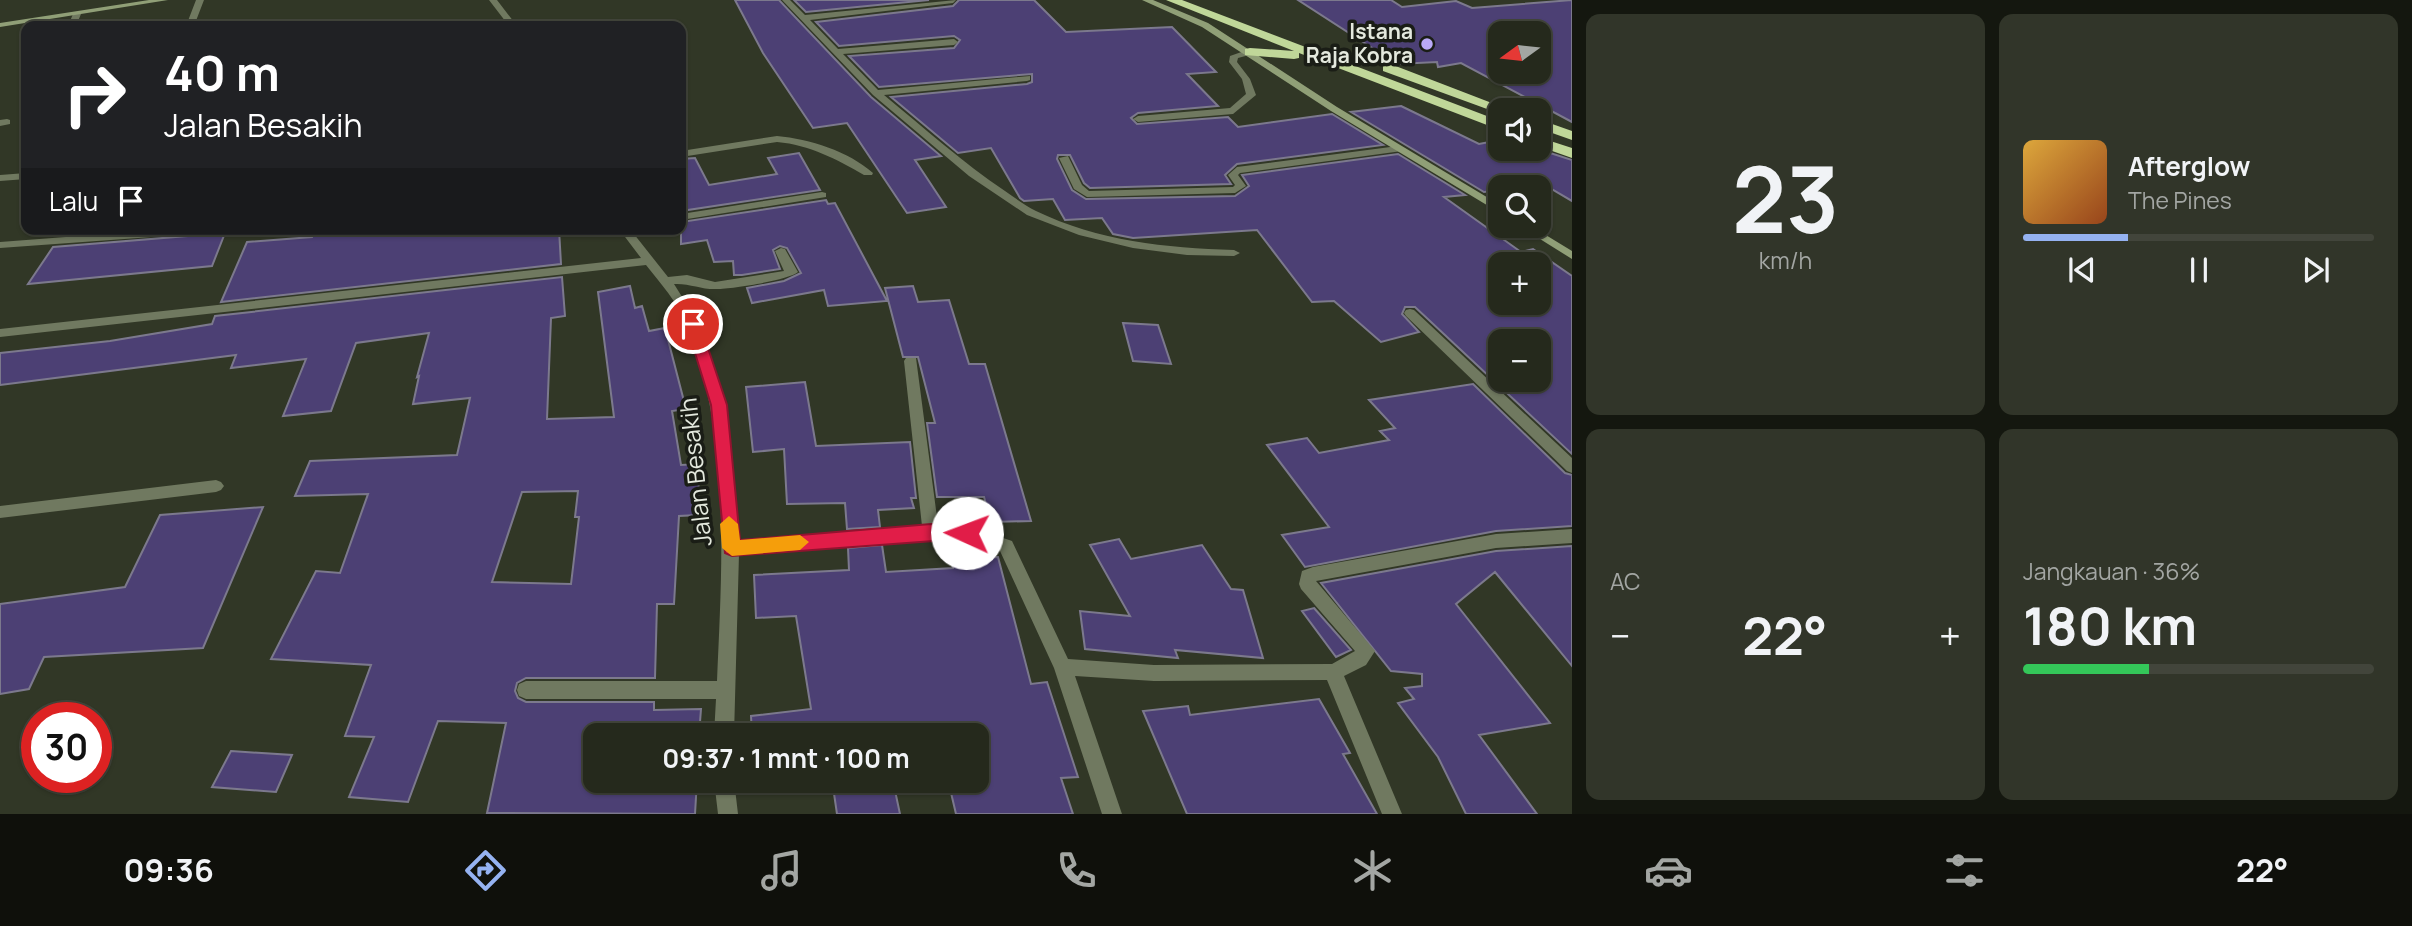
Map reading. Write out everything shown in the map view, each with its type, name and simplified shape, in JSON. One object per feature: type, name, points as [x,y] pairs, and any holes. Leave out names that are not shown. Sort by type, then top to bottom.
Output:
[{"type":"highway","points":[[1172,0],[1488,121]]},
{"type":"highway","points":[[1206,0],[1488,105]]},
{"type":"highway","points":[[1250,52],[1313,55],[1329,47]]},
{"type":"highway","points":[[1551,128],[1572,135]]},
{"type":"highway","points":[[1551,146],[1572,153]]},
{"type":"street","points":[[28,21],[164,0]]},
{"type":"street","points":[[192,21],[200,0]]},
{"type":"street","points":[[493,0],[509,21]]},
{"type":"street","points":[[786,0],[876,93],[973,174],[1031,213],[1083,233],[1133,245],[1187,252],[1234,253]]},
{"type":"street","points":[[1146,0],[1205,25],[1398,149],[1488,203]]},
{"type":"street","points":[[804,18],[953,1]]},
{"type":"street","points":[[74,21],[77,14]]},
{"type":"street","points":[[0,25],[21,22]]},
{"type":"street","points":[[837,52],[954,42]]},
{"type":"street","points":[[1138,119],[1233,111],[1251,95],[1246,79],[1233,62],[1234,56],[1250,52]]},
{"type":"street","points":[[876,93],[1027,78]]},
{"type":"street","points":[[686,153],[778,139],[794,140],[820,146],[867,173]]},
{"type":"street","points":[[1064,158],[1078,187],[1087,194],[1235,190],[1241,186],[1233,175],[1237,170],[1398,149]]},
{"type":"street","points":[[0,178],[21,176]]},
{"type":"street","points":[[686,216],[822,195]]},
{"type":"street","points":[[0,245],[138,235]]},
{"type":"street","name":"Jalan Besakih","points":[[628,235],[693,324],[719,405],[732,548],[723,690],[724,723]]},
{"type":"street","points":[[1543,238],[1572,256]]},
{"type":"street","points":[[663,281],[687,279],[715,286],[787,274],[792,272],[781,251]]},
{"type":"street","points":[[0,333],[647,261]]},
{"type":"street","points":[[1410,313],[1572,467]]},
{"type":"street","points":[[911,361],[931,532]]},
{"type":"street","points":[[0,512],[216,486]]},
{"type":"street","points":[[732,548],[962,531],[1006,546],[1063,667],[1112,814]]},
{"type":"street","points":[[1063,667],[1154,673],[1347,665],[1366,651],[1364,646],[1307,584],[1308,576],[1422,552],[1496,541],[1572,536]]},
{"type":"street","points":[[1347,665],[1392,814]]},
{"type":"street","points":[[526,690],[723,690]]},
{"type":"street","points":[[726,793],[728,814]]},
{"type":"building","points":[[735,0],[779,0],[871,97],[941,156],[915,160],[946,207],[907,213],[847,123],[813,128],[763,53]]},
{"type":"building","points":[[794,0],[929,0],[806,12]]},
{"type":"building","points":[[959,0],[1034,0],[1066,32],[1172,27],[1216,72],[1187,74],[1218,106],[1138,113],[1131,118],[1137,124],[1228,117],[1238,127],[1332,114],[1383,145],[1237,164],[1225,175],[1231,184],[1090,188],[1084,183],[1070,155],[1058,155],[1057,159],[1072,190],[1086,199],[1235,196],[1249,186],[1242,175],[1398,154],[1465,195],[1444,197],[1488,228],[1488,238],[1501,238],[1521,252],[1488,252],[1488,315],[1551,315],[1551,261],[1572,276],[1572,454],[1506,392],[1551,392],[1551,329],[1488,329],[1488,375],[1415,307],[1405,307],[1402,314],[1419,332],[1381,342],[1334,301],[1312,302],[1257,230],[1133,238],[1113,234],[1102,218],[1065,220],[1053,199],[1024,201],[1020,198],[991,148],[958,153],[891,97],[1027,84],[1032,82],[1032,74],[879,87],[849,56],[954,48],[960,40],[954,36],[839,46],[816,22],[953,6]]},
{"type":"building","points":[[1298,0],[1391,0],[1402,7],[1456,1],[1472,8],[1572,0],[1572,122],[1551,111],[1551,98],[1527,98],[1501,84],[1551,84],[1551,21],[1488,21],[1488,77],[1461,63],[1438,67],[1437,62],[1397,64]]},
{"type":"building","points":[[1401,106],[1479,144],[1488,142],[1488,161],[1551,161],[1551,153],[1572,160],[1572,201],[1551,189],[1551,175],[1488,175],[1488,192],[1484,192],[1351,112]]},
{"type":"building","points":[[799,153],[820,190],[686,210],[686,159],[695,158],[709,185],[777,174],[768,158]]},
{"type":"building","points":[[826,200],[828,204],[835,203],[887,301],[828,306],[824,290],[752,303],[747,288],[784,281],[801,273],[787,248],[780,246],[773,250],[780,269],[734,275],[733,261],[714,262],[707,240],[681,244],[681,235],[686,235],[686,221]]},
{"type":"building","points":[[224,235],[212,266],[28,284],[53,247]]},
{"type":"building","points":[[559,235],[561,264],[221,302],[247,242],[312,237]]},
{"type":"building","points":[[562,277],[565,316],[551,318],[547,419],[614,417],[598,292],[630,286],[635,308],[642,306],[649,331],[665,328],[686,409],[672,411],[681,465],[699,464],[698,515],[679,516],[674,604],[657,604],[655,678],[526,678],[517,683],[515,691],[518,698],[526,702],[654,702],[654,710],[701,709],[700,723],[583,723],[583,793],[696,793],[695,814],[487,813],[506,723],[438,721],[408,802],[349,797],[374,737],[345,736],[371,665],[271,659],[316,571],[340,573],[368,494],[295,496],[310,461],[457,455],[470,398],[413,404],[429,333],[356,343],[331,411],[283,416],[306,359],[231,368],[236,355],[0,385],[0,353],[110,341],[212,324],[215,316]],"holes":[[[578,491],[575,517],[579,517],[571,584],[492,582],[522,492]]]},
{"type":"building","points":[[913,286],[918,302],[949,300],[969,364],[985,364],[1031,521],[991,522],[984,497],[937,497],[927,423],[935,423],[918,357],[903,357],[885,288]]},
{"type":"building","points":[[1123,323],[1158,325],[1171,364],[1133,361]]},
{"type":"building","points":[[805,382],[816,446],[910,442],[916,498],[911,498],[914,508],[878,510],[880,527],[847,529],[845,503],[787,504],[784,449],[753,452],[746,387]]},
{"type":"building","points":[[1473,384],[1565,473],[1572,475],[1572,526],[1496,531],[1305,567],[1282,535],[1329,527],[1267,445],[1307,438],[1319,453],[1389,440],[1380,431],[1395,428],[1369,400]]},
{"type":"building","points":[[263,507],[203,648],[44,657],[29,689],[0,694],[0,604],[125,587],[160,515]]},
{"type":"building","points":[[1119,539],[1131,559],[1202,545],[1231,589],[1243,590],[1263,658],[1175,650],[1178,658],[1085,649],[1080,611],[1130,616],[1090,545]]},
{"type":"building","points":[[882,545],[886,572],[953,568],[951,558],[998,557],[1031,684],[1047,682],[1078,777],[1061,778],[1073,814],[956,814],[951,793],[989,793],[989,723],[751,723],[751,716],[811,709],[796,616],[756,618],[754,575],[849,570],[848,548]]},
{"type":"building","points":[[1572,546],[1572,666],[1495,572],[1456,604],[1550,723],[1479,735],[1537,814],[1466,814],[1438,757],[1398,703],[1414,699],[1405,688],[1422,686],[1422,674],[1391,671],[1321,583],[1496,551]]},
{"type":"building","points":[[1314,608],[1351,650],[1336,657],[1302,611]]},
{"type":"building","points":[[1319,699],[1350,753],[1343,754],[1377,814],[1187,814],[1143,711],[1188,706],[1190,715]]},
{"type":"building","points":[[231,751],[292,755],[276,792],[212,787]]},
{"type":"building","points":[[834,793],[896,793],[900,814],[837,814]]},
{"type":"slow traffic","points":[[729,524],[732,548],[800,542]]},
{"type":"place","name":"Istana Raja Kobra","points":[[1427,44]]},
{"type":"route","points":[[693,324],[719,405],[732,548],[931,532],[967,533]]}]
